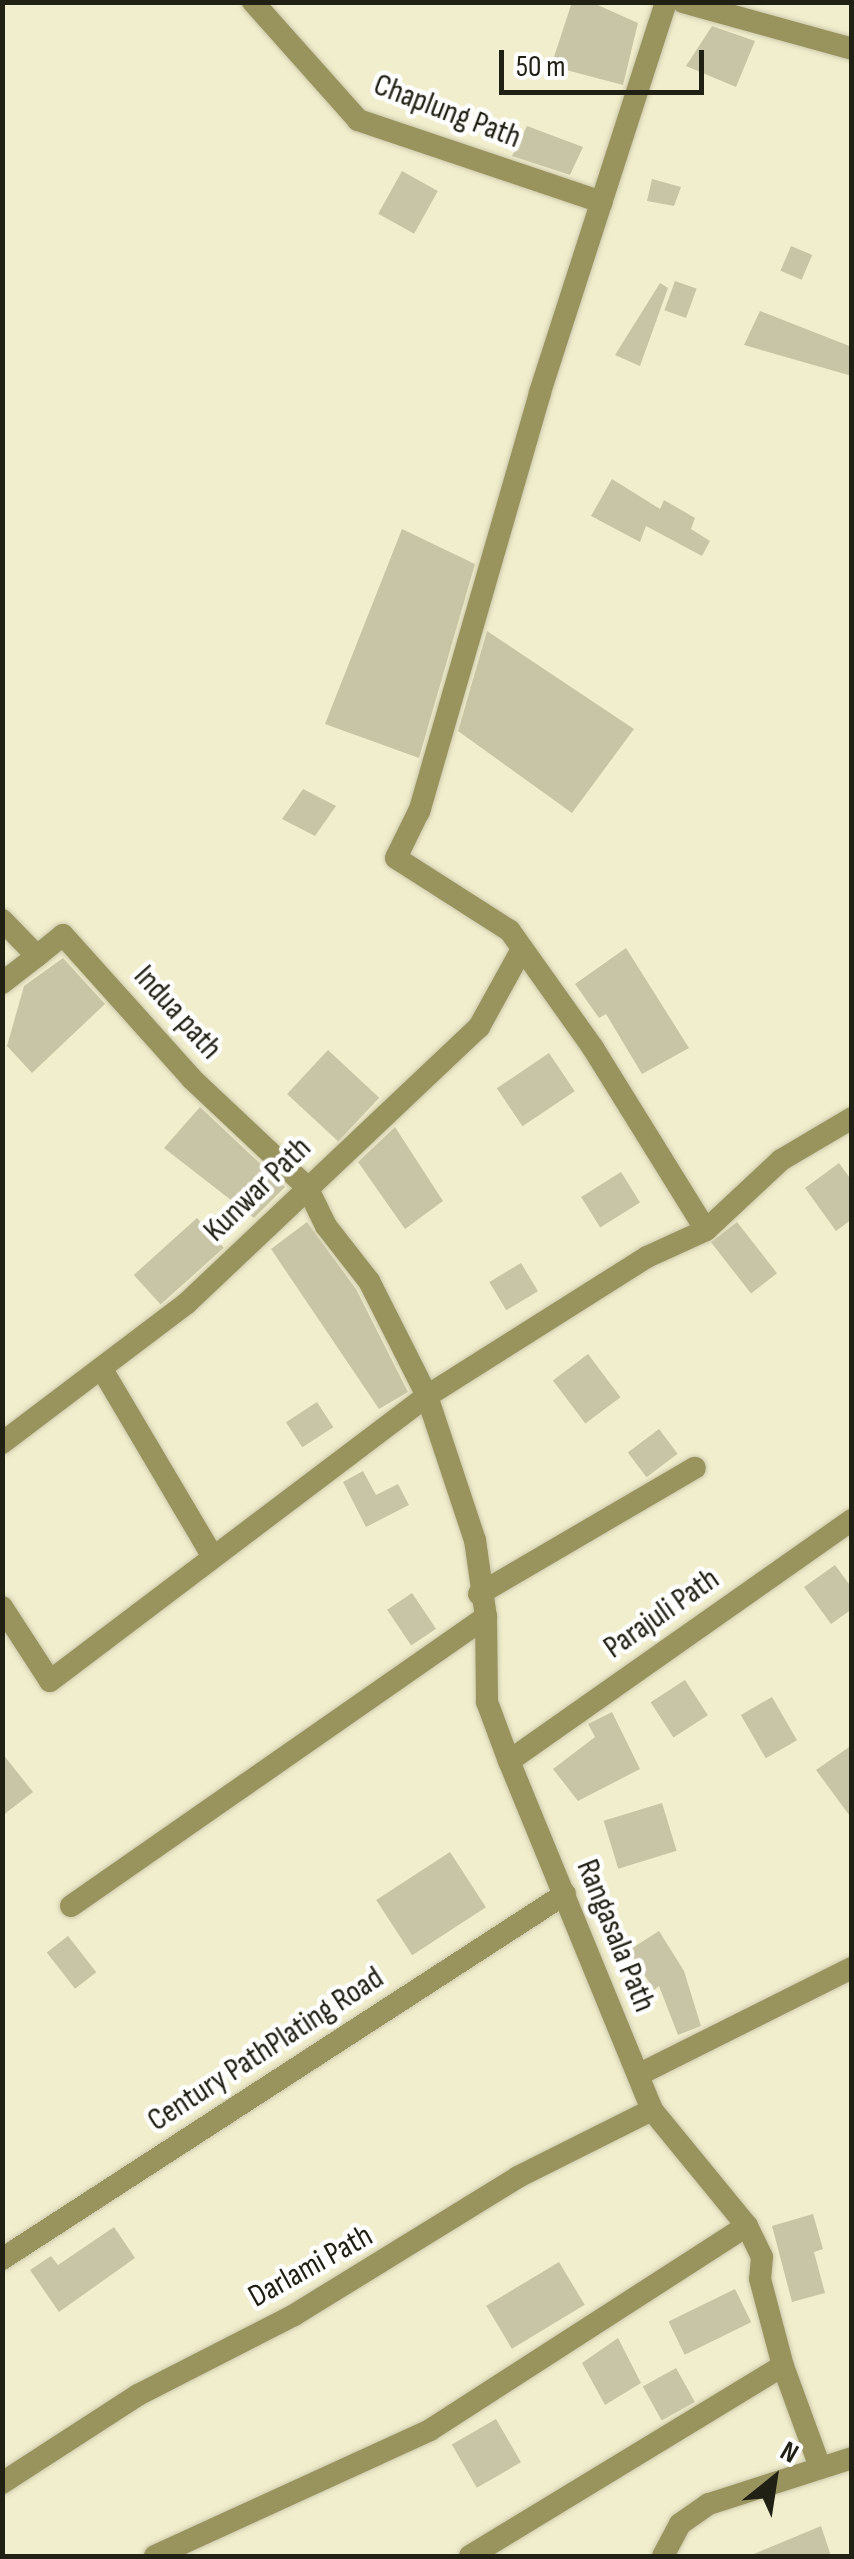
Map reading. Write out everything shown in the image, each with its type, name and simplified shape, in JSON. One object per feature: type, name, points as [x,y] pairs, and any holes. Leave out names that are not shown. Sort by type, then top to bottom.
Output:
[{"type":"street","name":"Chaplung Path","points":[[252,2],[358,120],[602,202]]},
{"type":"street","points":[[666,2],[540,393],[419,811],[396,858],[510,931],[594,1048],[706,1230]]},
{"type":"street","points":[[683,2],[852,50]]},
{"type":"street","points":[[2,920],[36,956],[2,983]]},
{"type":"street","name":"Indua path","points":[[36,956],[64,936],[192,1079],[307,1187]]},
{"type":"street","name":"Kunwar Path","points":[[2,1444],[103,1372],[187,1303],[478,1027],[522,949]]},
{"type":"street","points":[[2,1607],[50,1681],[428,1396],[647,1256],[706,1230],[781,1160],[852,1118]]},
{"type":"street","name":"Rangasala Path","points":[[307,1187],[326,1226],[368,1281],[428,1396],[476,1540],[486,1702],[616,2029],[642,2073],[652,2110],[748,2226],[762,2257],[760,2279],[783,2366],[820,2467]]},
{"type":"street","points":[[103,1372],[213,1557]]},
{"type":"street","points":[[71,1906],[482,1605],[695,1468]]},
{"type":"street","name":"Parajuli Path","points":[[509,1762],[852,1520]]},
{"type":"street","name":"Century PathPlating Road","points":[[2,2259],[565,1894]]},
{"type":"street","points":[[642,2073],[852,1968]]},
{"type":"street","name":"Darlami Path","points":[[2,2483],[138,2395],[294,2316],[518,2177],[652,2110]]},
{"type":"street","points":[[155,2556],[430,2430],[748,2226]]},
{"type":"street","points":[[470,2556],[783,2366]]},
{"type":"street","points":[[663,2556],[680,2524],[709,2504],[852,2458]]},
{"type":"building","points":[[572,2],[591,2],[638,23],[623,85],[551,66]]},
{"type":"building","points":[[712,26],[755,41],[736,87],[686,66]]},
{"type":"building","points":[[527,126],[583,147],[570,175],[512,156]]},
{"type":"building","points":[[402,171],[438,191],[414,234],[378,214]]},
{"type":"building","points":[[652,179],[681,187],[674,206],[647,201]]},
{"type":"building","points":[[791,246],[812,255],[802,280],[780,271]]},
{"type":"building","points":[[675,281],[697,289],[686,318],[664,310]]},
{"type":"building","points":[[660,283],[668,288],[640,366],[615,355]]},
{"type":"building","points":[[760,311],[852,347],[852,376],[744,345]]},
{"type":"building","points":[[612,479],[660,509],[664,500],[695,518],[691,529],[710,541],[702,556],[646,526],[640,542],[591,516]]},
{"type":"building","points":[[402,529],[475,564],[419,758],[325,724]]},
{"type":"building","points":[[487,631],[634,729],[572,813],[458,731]]},
{"type":"building","points":[[303,789],[336,806],[315,836],[282,819]]},
{"type":"building","points":[[626,948],[689,1048],[642,1074],[606,1014],[599,1018],[575,984]]},
{"type":"building","points":[[63,958],[105,1004],[32,1073],[7,1046],[24,986]]},
{"type":"building","points":[[328,1050],[379,1098],[338,1142],[287,1094]]},
{"type":"building","points":[[549,1053],[575,1091],[522,1126],[497,1088]]},
{"type":"building","points":[[200,1107],[285,1187],[254,1218],[164,1148]]},
{"type":"building","points":[[395,1127],[443,1201],[405,1229],[358,1162]]},
{"type":"building","points":[[839,1163],[852,1181],[852,1219],[836,1231],[805,1188]]},
{"type":"building","points":[[621,1172],[640,1203],[600,1227],[581,1197]]},
{"type":"building","points":[[197,1218],[224,1248],[161,1305],[134,1275]]},
{"type":"building","points":[[307,1222],[356,1289],[408,1392],[379,1409],[271,1249]]},
{"type":"building","points":[[737,1222],[777,1273],[751,1294],[711,1242]]},
{"type":"building","points":[[521,1263],[538,1291],[506,1310],[489,1282]]},
{"type":"building","points":[[588,1354],[620,1397],[585,1424],[553,1380]]},
{"type":"building","points":[[317,1402],[333,1427],[302,1447],[286,1422]]},
{"type":"building","points":[[659,1429],[678,1454],[647,1477],[628,1452]]},
{"type":"building","points":[[363,1471],[376,1495],[398,1484],[409,1505],[366,1527],[343,1482]]},
{"type":"building","points":[[835,1565],[852,1588],[852,1609],[831,1624],[804,1587]]},
{"type":"building","points":[[412,1593],[436,1629],[411,1645],[387,1610]]},
{"type":"building","points":[[685,1680],[708,1715],[673,1738],[651,1702]]},
{"type":"building","points":[[772,1697],[797,1740],[766,1758],[741,1715]]},
{"type":"building","points":[[612,1712],[640,1769],[578,1801],[553,1769],[595,1737],[588,1724]]},
{"type":"building","points":[[852,1745],[852,1819],[816,1770]]},
{"type":"building","points":[[2,1753],[33,1792],[2,1816]]},
{"type":"building","points":[[662,1803],[677,1851],[618,1869],[604,1821]]},
{"type":"building","points":[[450,1852],[486,1907],[412,1955],[376,1900]]},
{"type":"building","points":[[659,1931],[684,1971],[701,2026],[678,2035],[659,1986],[654,1990],[629,1950]]},
{"type":"building","points":[[68,1936],[96,1972],[75,1989],[47,1953]]},
{"type":"building","points":[[813,2214],[823,2249],[814,2252],[825,2293],[792,2302],[772,2226]]},
{"type":"building","points":[[114,2227],[135,2258],[59,2312],[30,2270],[51,2256],[58,2265]]},
{"type":"building","points":[[559,2262],[585,2305],[512,2349],[486,2306]]},
{"type":"building","points":[[735,2289],[751,2322],[685,2355],[668,2321]]},
{"type":"building","points":[[618,2338],[641,2383],[605,2405],[582,2363]]},
{"type":"building","points":[[676,2368],[695,2402],[662,2421],[643,2386]]},
{"type":"building","points":[[496,2419],[521,2462],[477,2488],[452,2444]]},
{"type":"building","points":[[821,2526],[831,2556],[749,2556]]}]
